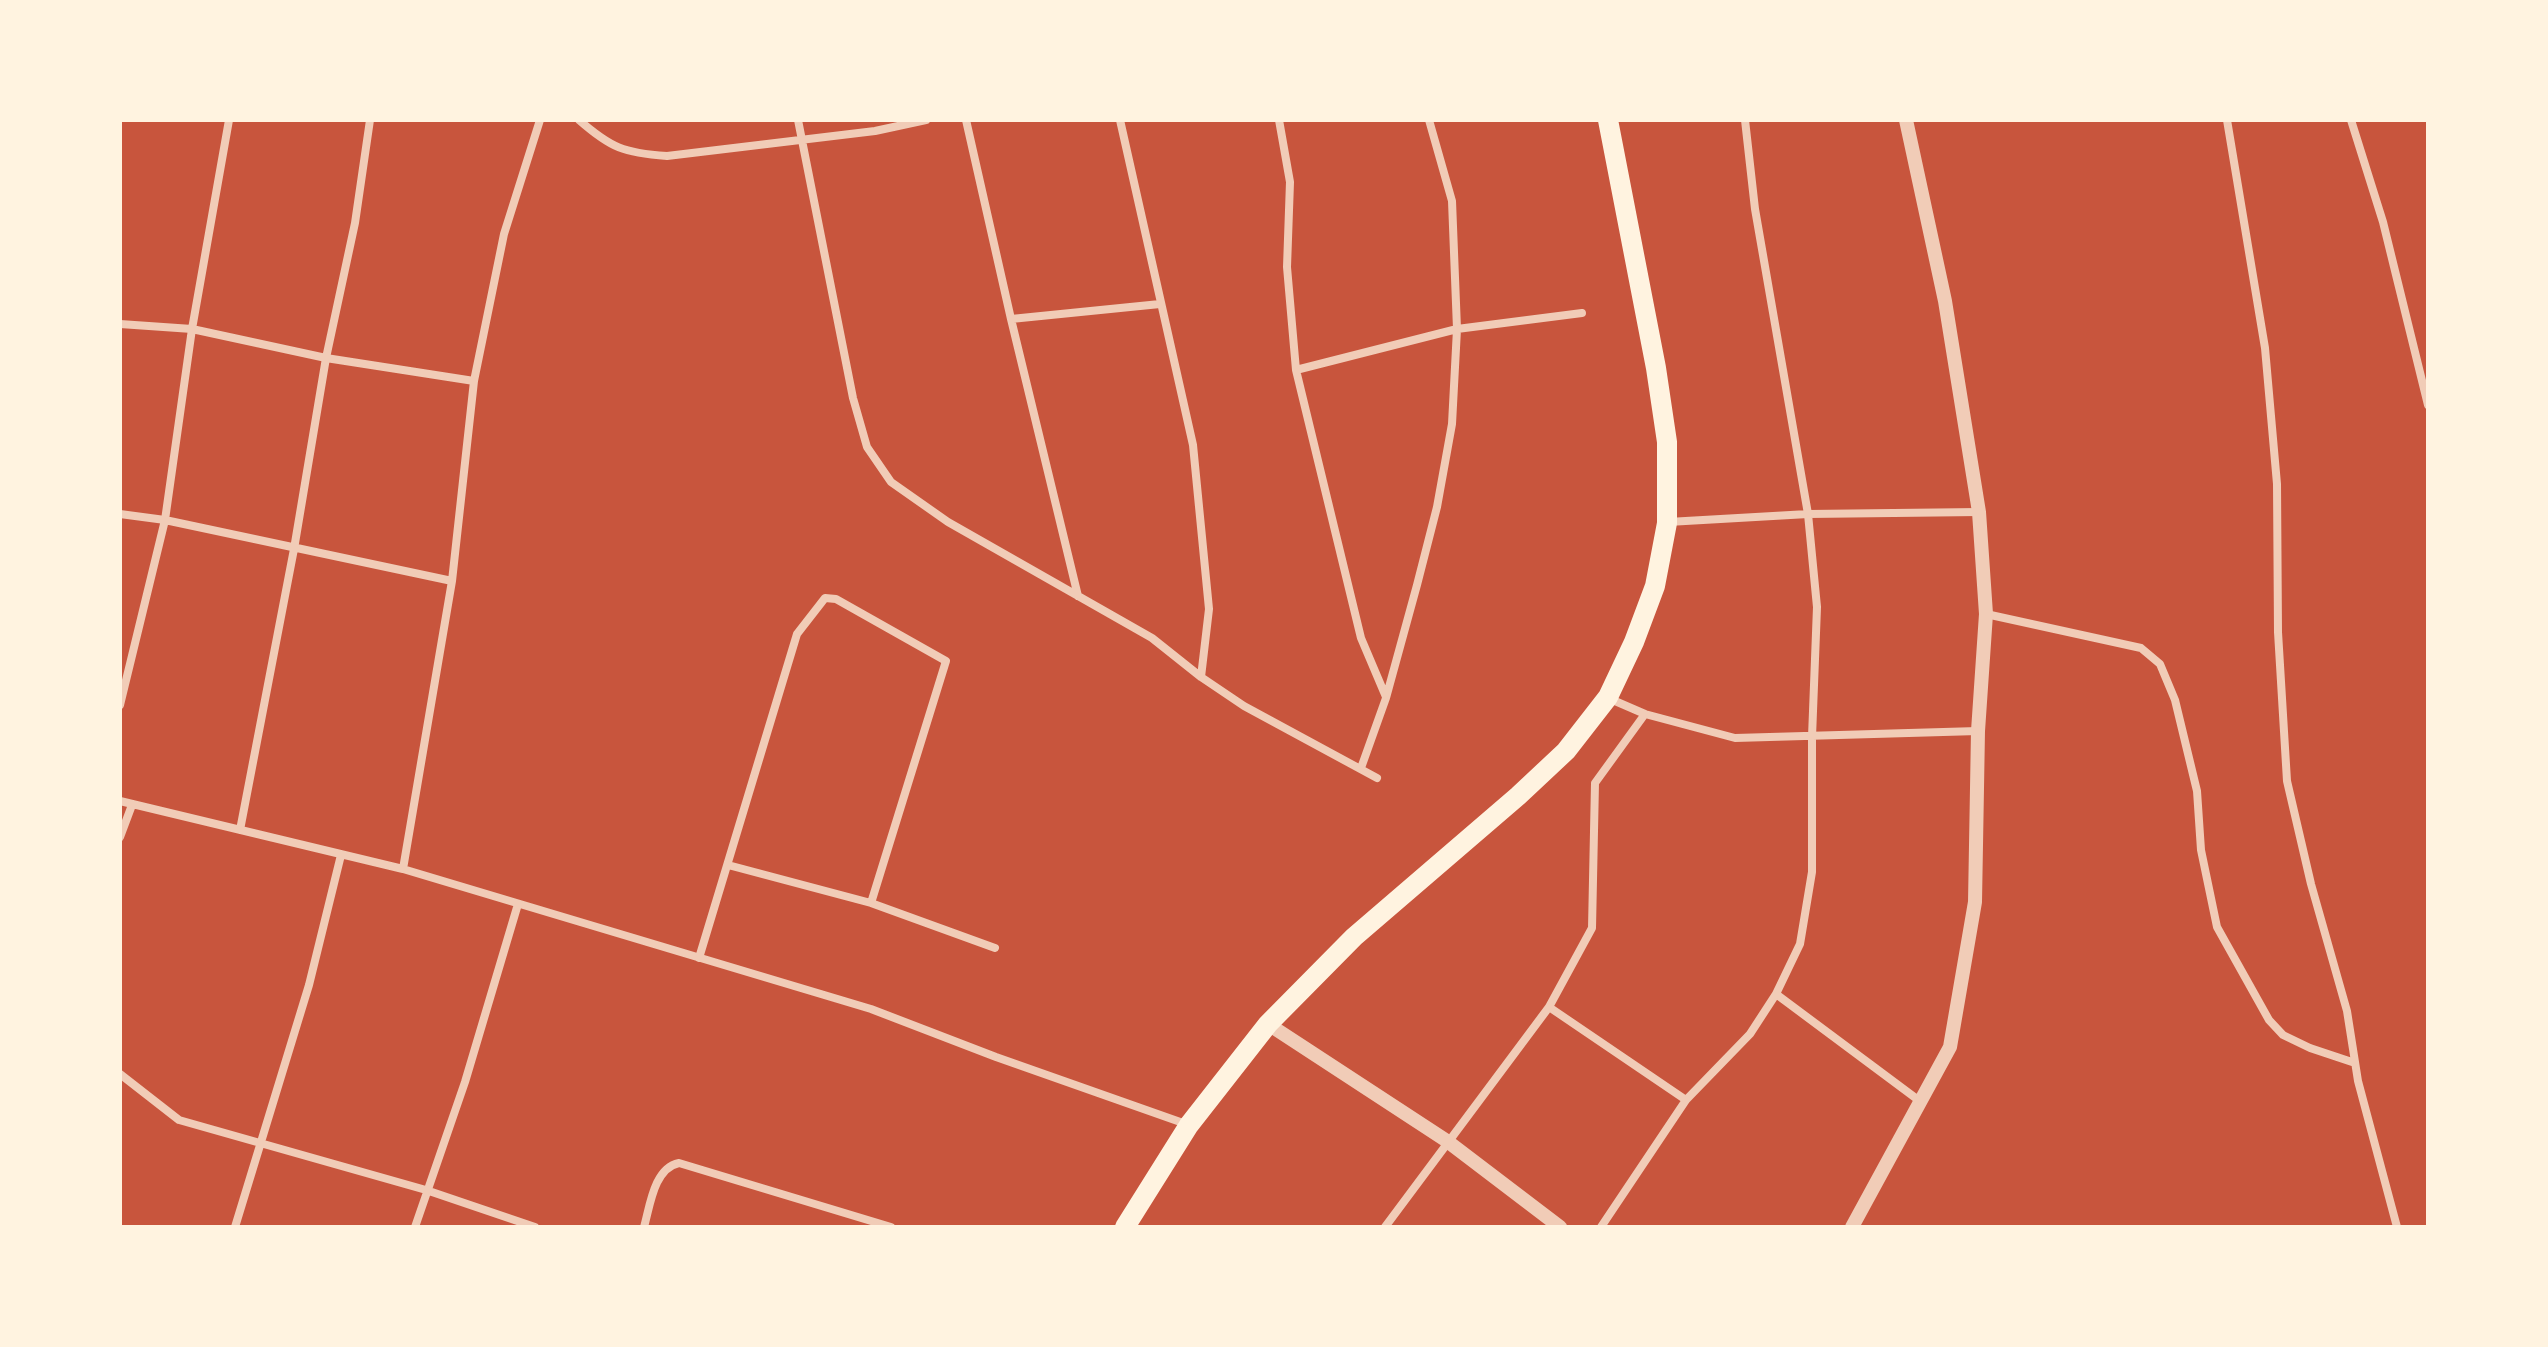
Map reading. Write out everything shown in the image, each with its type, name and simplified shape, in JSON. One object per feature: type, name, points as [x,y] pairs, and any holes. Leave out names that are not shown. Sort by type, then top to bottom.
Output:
[{"type":"highway","points":[[1125,1227],[1189,1125],[1268,1024],[1354,937],[1566,751],[1608,697],[1634,642],[1655,586],[1667,523],[1667,442],[1656,368],[1608,120]]},
{"type":"street","points":[[120,705],[165,520],[192,329],[229,120]]},
{"type":"street","points":[[240,830],[294,549],[326,358],[355,223],[370,120]]},
{"type":"street","points":[[403,869],[452,581],[474,381],[504,234],[540,120]]},
{"type":"street","points":[[579,120],[603,142],[638,154],[667,156],[801,141],[926,120]]},
{"type":"street","points":[[798,120],[853,398],[867,447],[891,482],[948,522],[1152,638],[1244,706],[1377,778]]},
{"type":"street","points":[[966,120],[1078,596]]},
{"type":"street","points":[[1120,120],[1193,445],[1209,609],[1201,677]]},
{"type":"street","points":[[1279,120],[1290,182],[1287,267],[1296,370],[1361,638],[1386,698]]},
{"type":"street","points":[[1361,768],[1386,698],[1437,507],[1452,424],[1457,329],[1452,201],[1429,120]]},
{"type":"street","points":[[1601,1227],[1686,1100],[1750,1034],[1776,994],[1800,944],[1812,872],[1812,737],[1817,607],[1808,514],[1755,209],[1745,120]]},
{"type":"street","points":[[1852,1227],[1950,1047],[1975,902],[1978,731],[1986,614],[1979,512],[1945,301],[1906,120]]},
{"type":"street","points":[[2227,120],[2265,348],[2277,484],[2278,632],[2287,781],[2311,884],[2347,1011],[2355,1063],[2397,1227]]},
{"type":"street","points":[[2351,120],[2383,222],[2428,405]]},
{"type":"street","points":[[1011,319],[1160,304]]},
{"type":"street","points":[[1296,370],[1457,329],[1582,313]]},
{"type":"street","points":[[120,324],[192,329],[326,358],[474,381]]},
{"type":"street","points":[[1667,523],[1808,514],[1979,512]]},
{"type":"street","points":[[120,514],[165,520],[452,581]]},
{"type":"street","points":[[699,958],[797,634],[825,598],[836,599],[946,661],[871,903]]},
{"type":"street","points":[[1986,614],[2141,648],[2160,664],[2175,700],[2197,791],[2201,850],[2217,927],[2269,1020],[2283,1035],[2355,1063]]},
{"type":"street","points":[[1608,697],[1645,714],[1735,738],[1978,731]]},
{"type":"street","points":[[1385,1227],[1549,1007],[1592,928],[1595,783],[1645,714]]},
{"type":"street","points":[[120,801],[403,869],[871,1009],[1189,1125]]},
{"type":"street","points":[[120,837],[132,805]]},
{"type":"street","points":[[235,1227],[309,985],[341,855]]},
{"type":"street","points":[[728,865],[871,903],[995,948]]},
{"type":"street","points":[[415,1227],[465,1082],[518,904]]},
{"type":"street","points":[[1776,994],[1921,1102]]},
{"type":"street","points":[[1549,1007],[1686,1100]]},
{"type":"street","points":[[1268,1024],[1447,1141],[1560,1227]]},
{"type":"street","points":[[120,1074],[179,1120],[426,1190],[535,1227]]},
{"type":"street","points":[[644,1227],[660,1177],[667,1168],[679,1163],[891,1227]]}]
